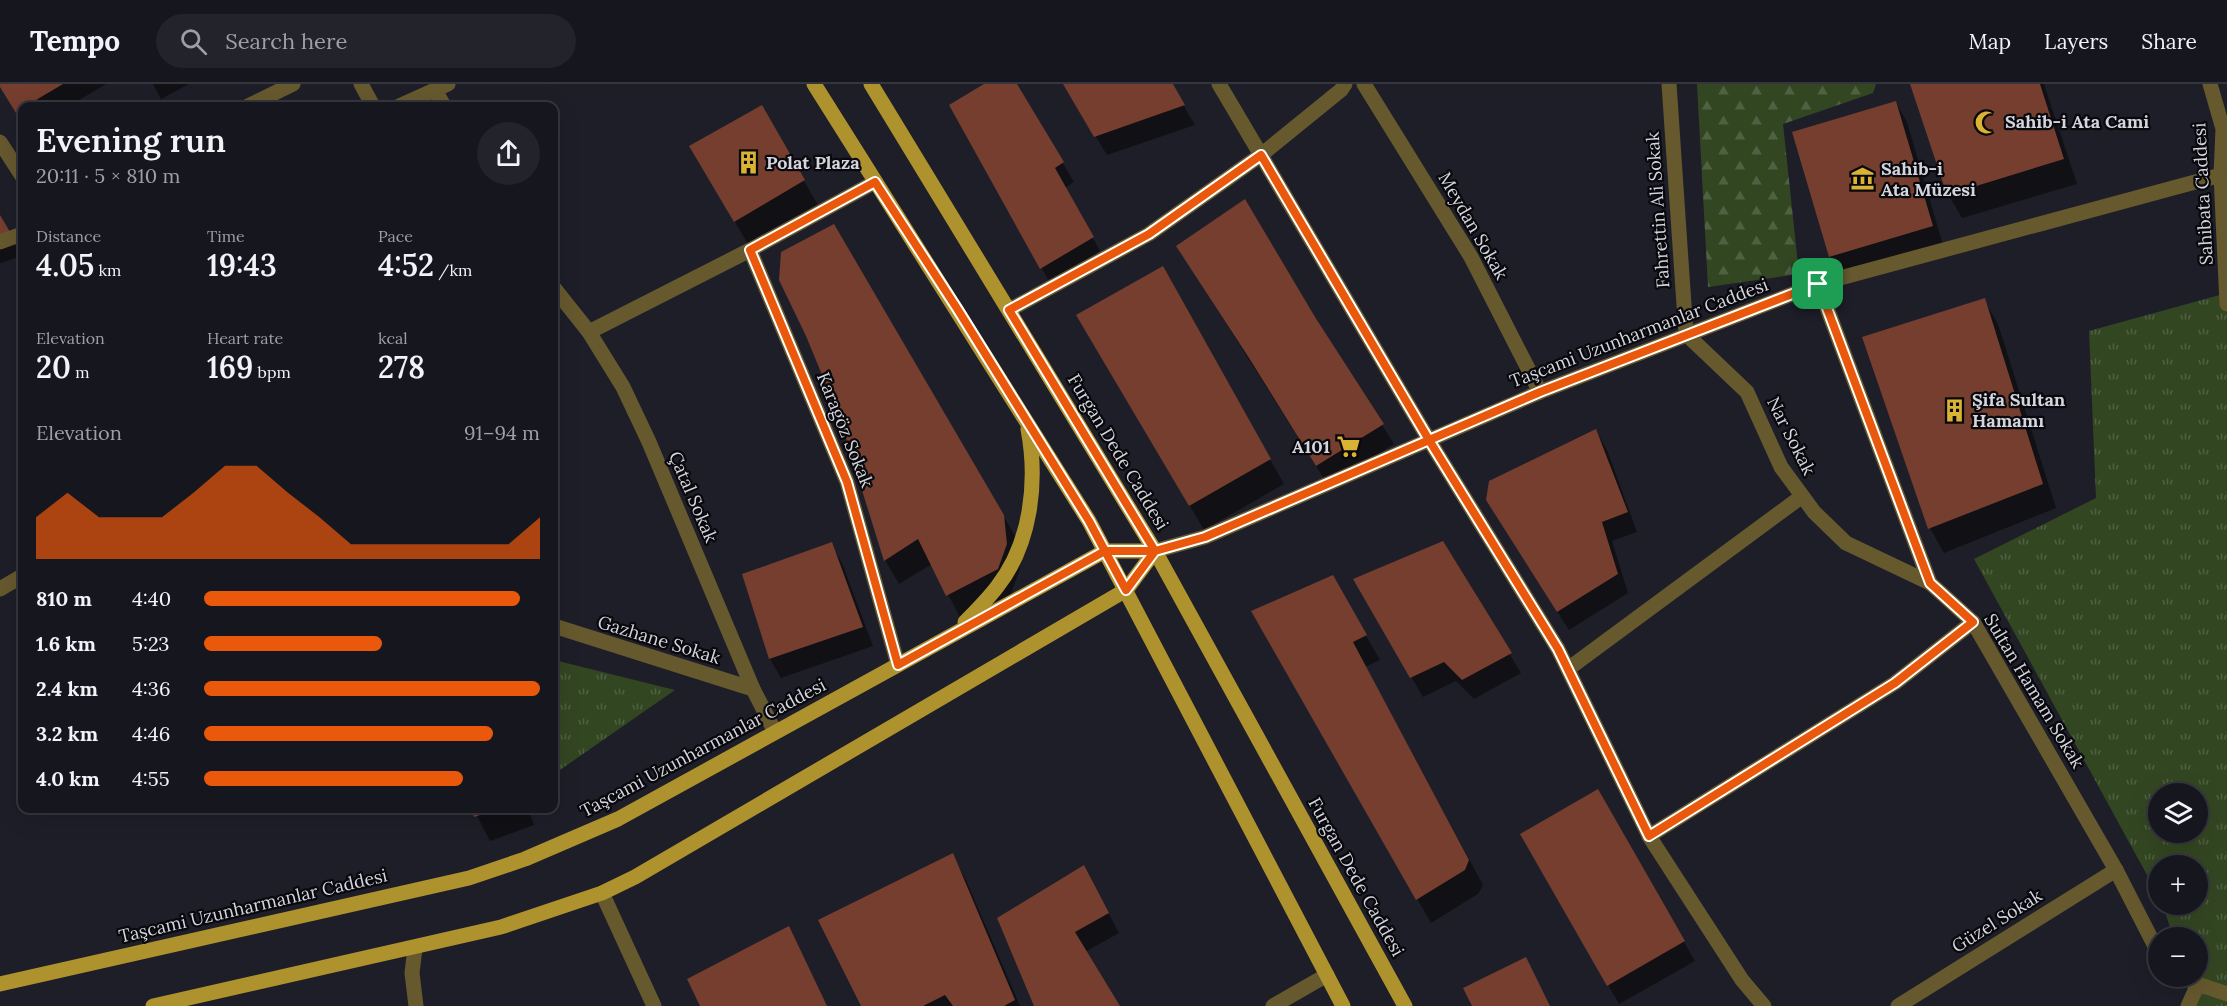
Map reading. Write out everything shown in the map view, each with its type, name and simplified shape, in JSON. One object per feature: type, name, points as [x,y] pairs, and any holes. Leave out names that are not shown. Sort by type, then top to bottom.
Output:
[{"type":"main road","points":[[814,84],[1089,521],[1343,1006]]},
{"type":"main road","name":"Furgan Dede Caddesi","points":[[871,84],[1155,551],[1405,1006]]},
{"type":"main road","points":[[954,634],[998,586],[1013,560],[1025,530],[1031,504],[1033,478],[1032,452],[1026,420]]},
{"type":"main road","name":"Taşcami Uzunharmanlar Caddesi","points":[[0,984],[468,878],[525,859],[618,819],[1105,551],[1155,551]]},
{"type":"main road","points":[[153,1006],[501,927],[602,893],[635,877],[1126,590],[1155,551]]},
{"type":"street","points":[[256,102],[292,84]]},
{"type":"street","points":[[361,84],[371,102]]},
{"type":"street","points":[[1219,84],[1429,440],[1558,649],[1649,836],[1742,980],[1764,1006]]},
{"type":"street","points":[[1009,310],[1149,234],[1261,155],[1341,90],[1345,84]]},
{"type":"street","name":"Meydan Sokak","points":[[1364,84],[1471,257],[1540,392]]},
{"type":"street","name":"Fahrettin Ali Sokak","points":[[1669,84],[1686,334]]},
{"type":"street","name":"Sahibata Caddesi","points":[[2210,84],[2225,128],[2221,175],[2227,304]]},
{"type":"street","points":[[408,102],[442,87],[444,102]]},
{"type":"street","points":[[0,142],[18,170]]},
{"type":"street","name":"Taşcami Uzunharmanlar Caddesi","points":[[1155,551],[1205,537],[1540,392],[1818,284],[2221,175]]},
{"type":"street","points":[[589,332],[750,250],[875,182]]},
{"type":"street","points":[[0,242],[18,235]]},
{"type":"street","name":"Karagöz Sokak","points":[[750,250],[847,482],[898,665]]},
{"type":"street","name":"Sultan Hamam Sokak","points":[[1818,284],[1930,583],[1973,622],[2116,870],[2148,932]]},
{"type":"street","name":"Çatal Sokak","points":[[558,293],[589,332],[623,387],[650,442],[753,689],[776,732]]},
{"type":"street","name":"Nar Sokak","points":[[1686,334],[1747,392],[1781,467],[1814,512],[1846,543],[1930,583]]},
{"type":"street","points":[[1568,669],[1801,497]]},
{"type":"street","points":[[0,589],[18,578]]},
{"type":"street","points":[[1649,836],[1895,683],[1973,622]]},
{"type":"street","name":"Gazhane Sokak","points":[[558,627],[753,689]]},
{"type":"street","name":"Güzel Sokak","points":[[1898,1006],[2116,870]]},
{"type":"street","points":[[602,893],[654,1006]]},
{"type":"street","points":[[415,948],[412,973],[416,1006]]},
{"type":"street","points":[[1273,1006],[1327,975]]},
{"type":"street","points":[[2208,986],[2227,994]]},
{"type":"street","points":[[2188,1006],[2191,987]]},
{"type":"green space","points":[[1697,84],[1876,84],[1873,93],[1783,124],[1799,274],[1708,287]]},
{"type":"green space","points":[[2227,293],[2227,1006],[2193,1006],[2187,987],[2208,987],[2208,927],[2170,927],[2166,915],[2208,915],[2208,855],[2148,855],[2148,877],[1974,559],[2096,498],[2089,331]]},
{"type":"green space","points":[[558,661],[675,690],[558,771]]},
{"type":"building","points":[[0,84],[63,84],[33,102],[18,102],[16,113]]},
{"type":"building","points":[[984,84],[1017,84],[1064,162],[1055,168],[1094,237],[1040,269],[949,105]]},
{"type":"building","points":[[1063,84],[1173,84],[1185,105],[1094,137]]},
{"type":"building","name":"Sahib-i Ata Cami","points":[[1910,84],[2040,84],[2064,159],[1947,195]]},
{"type":"building","name":"Sahib-i Ata Müzesi","points":[[1896,101],[1933,226],[1829,257],[1792,132]]},
{"type":"building","name":"Polat Plaza","points":[[762,105],[805,180],[734,222],[689,146]]},
{"type":"building","points":[[1245,199],[1315,317],[1384,424],[1316,466],[1176,246]]},
{"type":"building","points":[[0,215],[13,237],[0,240]]},
{"type":"building","points":[[834,224],[1004,515],[1007,544],[998,569],[946,596],[918,539],[884,561],[839,416],[806,336],[779,280],[781,252]]},
{"type":"building","points":[[1163,266],[1271,459],[1189,506],[1076,315]]},
{"type":"building","name":"Şifa Sultan Hamamı","points":[[1985,298],[2043,484],[1928,529],[1862,337]]},
{"type":"building","points":[[1596,429],[1628,512],[1602,522],[1618,574],[1557,612],[1486,500],[1489,481]]},
{"type":"building","points":[[1443,541],[1512,653],[1462,680],[1444,662],[1410,678],[1353,579]]},
{"type":"building","points":[[832,542],[863,627],[769,659],[742,574]]},
{"type":"building","points":[[1333,575],[1367,635],[1353,642],[1469,860],[1465,870],[1416,900],[1251,611]]},
{"type":"building","points":[[1598,789],[1685,941],[1607,986],[1520,834]]},
{"type":"building","points":[[473,813],[486,813],[474,817]]},
{"type":"building","points":[[953,853],[1015,1000],[1004,1006],[953,1006],[945,995],[923,1006],[861,1006],[818,920]]},
{"type":"building","points":[[1084,865],[1109,913],[1075,932],[1120,1006],[1034,1006],[997,918]]},
{"type":"building","points":[[789,926],[827,1006],[700,1006],[687,979]]},
{"type":"building","points":[[1526,957],[1550,1006],[1472,1006],[1463,988]]},
{"type":"place","name":"Sahib-i Ata Cami","points":[[1987,122]]},
{"type":"place","name":"Polat Plaza","points":[[748,163]]},
{"type":"place","name":"Sahib-i Ata Müzesi","points":[[1863,179]]},
{"type":"place","name":"Şifa Sultan Hamamı","points":[[1954,410]]},
{"type":"place","name":"A101","points":[[1348,447]]},
{"type":"route","points":[[1818,284],[1540,392],[1429,440],[1205,537],[1155,551],[1105,551],[1089,521],[958,310],[875,182],[750,250],[847,482],[898,665],[1105,551],[1126,590],[1155,551],[1009,310],[1149,234],[1261,155],[1429,440],[1558,649],[1649,836],[1895,683],[1973,622],[1930,583],[1818,284]]}]
